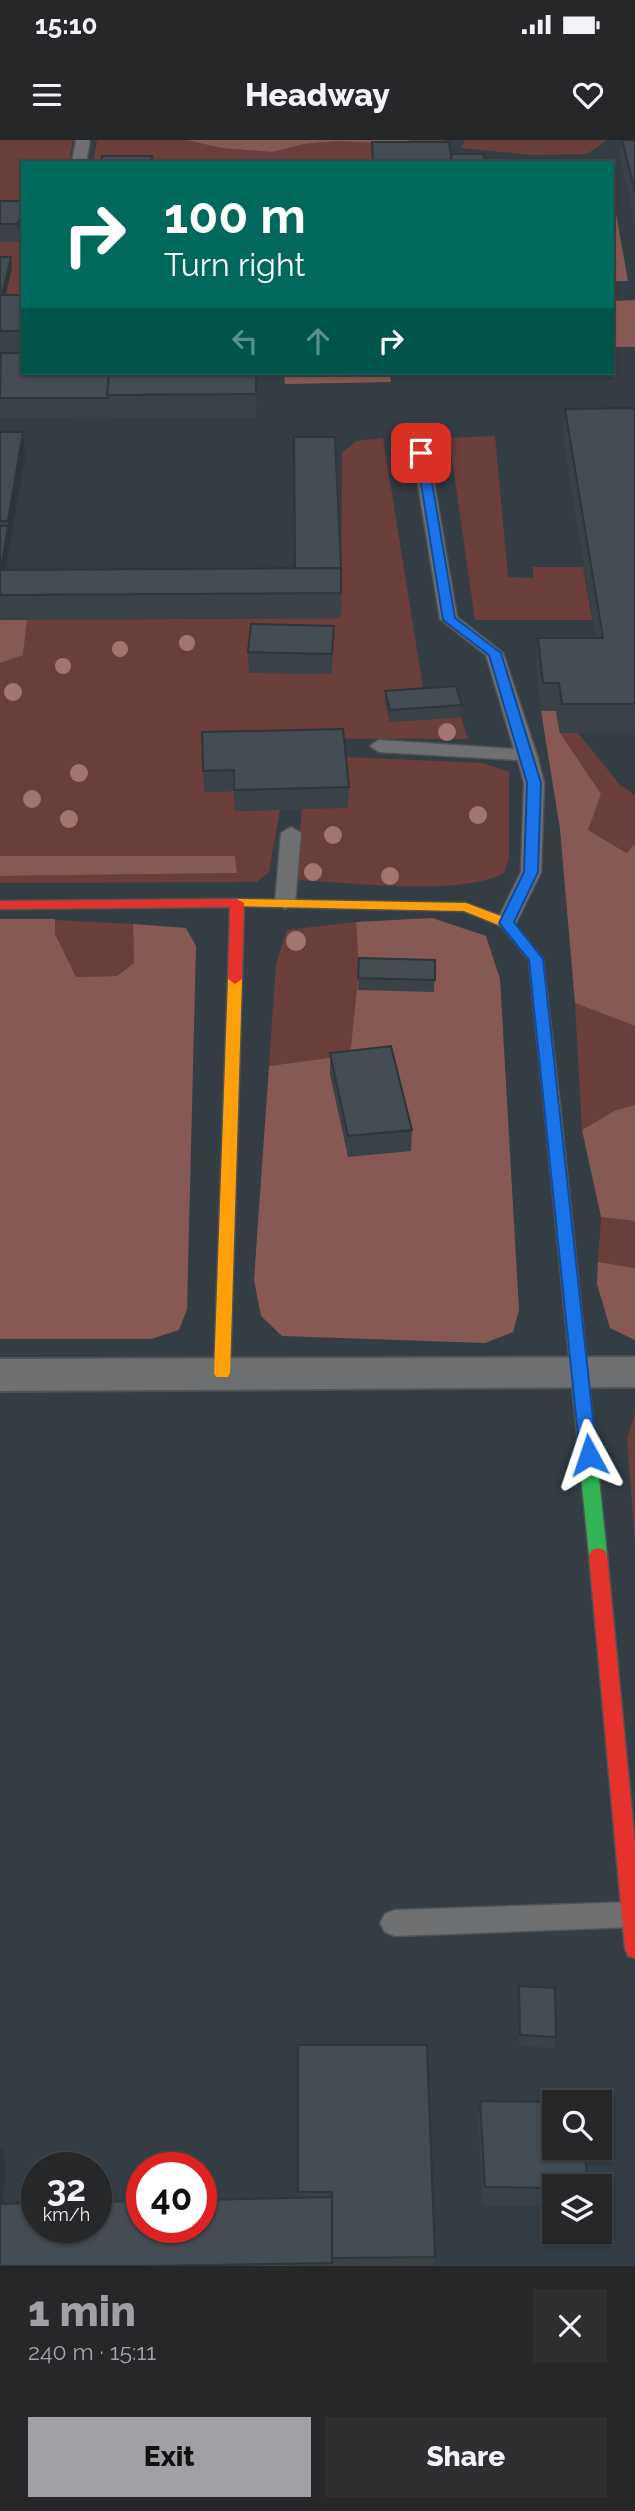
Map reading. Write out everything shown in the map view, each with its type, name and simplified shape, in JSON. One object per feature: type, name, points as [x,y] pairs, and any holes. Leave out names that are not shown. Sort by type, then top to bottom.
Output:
[{"type":"street","points":[[222,1373],[237,903]]},
{"type":"street","points":[[0,905],[285,903],[466,907],[506,923],[536,959],[581,1374],[635,1949]]},
{"type":"street","points":[[0,1375],[635,1372]]},
{"type":"lane","points":[[79,161],[83,140]]},
{"type":"lane","points":[[421,453],[449,620],[494,653],[528,755],[534,783],[531,872],[506,923]]},
{"type":"lane","points":[[379,746],[528,755]]},
{"type":"lane","points":[[285,903],[291,833]]},
{"type":"lane","points":[[395,1923],[632,1914]]},
{"type":"shaded area","points":[[0,140],[635,140],[635,2266],[0,2266]]},
{"type":"shaded area","points":[[0,140],[73,140],[69,161],[21,161],[21,319],[0,319]]},
{"type":"shaded area","points":[[97,140],[187,140],[221,148],[273,152],[304,144],[338,141],[411,145],[409,140],[445,140],[448,161],[93,161]]},
{"type":"shaded area","points":[[187,140],[409,140],[411,145],[338,141],[304,144],[273,152],[221,148]]},
{"type":"shaded area","points":[[465,140],[607,140],[587,154],[533,155],[461,148]]},
{"type":"shaded area","points":[[614,214],[616,214],[628,281],[614,281]]},
{"type":"shaded area","points":[[635,300],[635,347],[614,347],[614,301]]},
{"type":"shaded area","points":[[284,375],[390,375],[391,382],[285,384]]},
{"type":"shaded area","points":[[495,436],[508,577],[533,578],[533,567],[583,567],[592,620],[475,620],[449,438]]},
{"type":"shaded area","points":[[383,438],[425,700],[385,703],[390,722],[461,717],[468,739],[205,738],[204,792],[234,791],[235,811],[280,810],[269,872],[257,882],[0,883],[0,876],[236,873],[234,856],[0,856],[0,663],[23,654],[27,620],[341,618],[342,453],[356,441]]},
{"type":"shaded area","points":[[0,620],[27,620],[23,655],[0,663]]},
{"type":"shaded area","points":[[541,711],[556,711],[560,733],[601,794],[588,830],[627,853],[635,844],[635,1026],[575,1003],[560,829]]},
{"type":"shaded area","points":[[560,733],[578,733],[620,785],[635,795],[635,844],[628,853],[588,830]]},
{"type":"shaded area","points":[[344,757],[483,763],[509,772],[509,857],[504,873],[485,880],[433,886],[296,880],[302,809]]},
{"type":"shaded area","points":[[0,856],[235,856],[237,873],[0,876]]},
{"type":"shaded area","points":[[432,918],[486,936],[500,979],[519,1310],[513,1332],[485,1343],[282,1336],[261,1316],[254,1280],[269,1066],[350,1055],[359,970],[356,922]]},
{"type":"shaded area","points":[[0,919],[55,919],[55,934],[76,977],[117,976],[134,963],[133,924],[186,928],[196,946],[187,1309],[179,1330],[151,1339],[0,1339]]},
{"type":"shaded area","points":[[55,920],[133,924],[134,963],[117,976],[75,977],[55,934]]},
{"type":"shaded area","points":[[356,922],[359,970],[350,1055],[269,1066],[276,964],[287,930]]},
{"type":"shaded area","points":[[575,1003],[635,1026],[635,1105],[616,1110],[582,1130]]},
{"type":"shaded area","points":[[635,1105],[635,1221],[601,1217],[582,1130],[616,1110]]},
{"type":"shaded area","points":[[601,1217],[635,1221],[635,1268],[598,1262]]},
{"type":"shaded area","points":[[598,1262],[635,1268],[635,1340],[610,1328],[597,1284]]},
{"type":"shaded area","points":[[635,1414],[635,1542],[627,1439]]},
{"type":"building","points":[[622,140],[635,140],[635,191]]},
{"type":"building","points":[[372,142],[449,142],[452,161],[373,161]]},
{"type":"building","points":[[451,154],[484,154],[485,161],[452,161]]},
{"type":"building","points":[[102,156],[152,156],[152,161],[101,161]]},
{"type":"building","points":[[0,201],[21,201],[18,224],[0,224]]},
{"type":"building","points":[[0,257],[11,257],[3,291],[0,291]]},
{"type":"building","points":[[0,295],[21,295],[21,331],[0,331]]},
{"type":"building","points":[[1,353],[21,353],[21,375],[109,375],[108,398],[0,398]]},
{"type":"building","points":[[109,375],[256,375],[256,394],[107,395]]},
{"type":"building","points":[[635,408],[635,704],[562,704],[559,683],[543,683],[538,638],[603,638],[565,409]]},
{"type":"building","points":[[0,432],[23,432],[8,521],[0,521]]},
{"type":"building","points":[[294,437],[335,437],[341,568],[295,569]]},
{"type":"building","points":[[0,526],[8,526],[1,568],[0,568]]},
{"type":"building","points":[[341,568],[341,593],[0,595],[0,570]]},
{"type":"building","points":[[251,624],[334,626],[332,654],[248,652]]},
{"type":"building","points":[[456,686],[462,705],[390,710],[385,691]]},
{"type":"building","points":[[343,729],[349,787],[234,790],[234,770],[203,771],[202,732]]},
{"type":"building","points":[[359,958],[435,960],[435,980],[358,978]]},
{"type":"building","points":[[391,1046],[412,1130],[348,1136],[330,1053]]},
{"type":"building","points":[[519,1986],[555,1988],[556,2037],[520,2035]]},
{"type":"building","points":[[298,2045],[427,2045],[435,2257],[332,2258],[332,2192],[298,2192]]},
{"type":"building","points":[[480,2101],[542,2102],[542,2160],[586,2160],[586,2174],[542,2174],[542,2188],[485,2187]]},
{"type":"building","points":[[332,2197],[332,2263],[0,2266],[0,2204],[21,2203],[21,2243],[112,2243],[112,2202],[126,2201],[126,2243],[217,2243],[217,2200]]},
{"type":"traffic: fast","points":[[552,1106],[598,1555]]},
{"type":"traffic: slow","points":[[237,903],[466,907],[506,923],[536,959],[552,1106]]},
{"type":"traffic: slow","points":[[222,1373],[235,979]]},
{"type":"traffic: jam","points":[[0,905],[237,903],[235,979]]},
{"type":"traffic: jam","points":[[598,1555],[635,1949]]},
{"type":"route","points":[[421,453],[449,620],[494,653],[528,755],[534,783],[531,872],[506,923],[536,959],[589,1455]]}]
